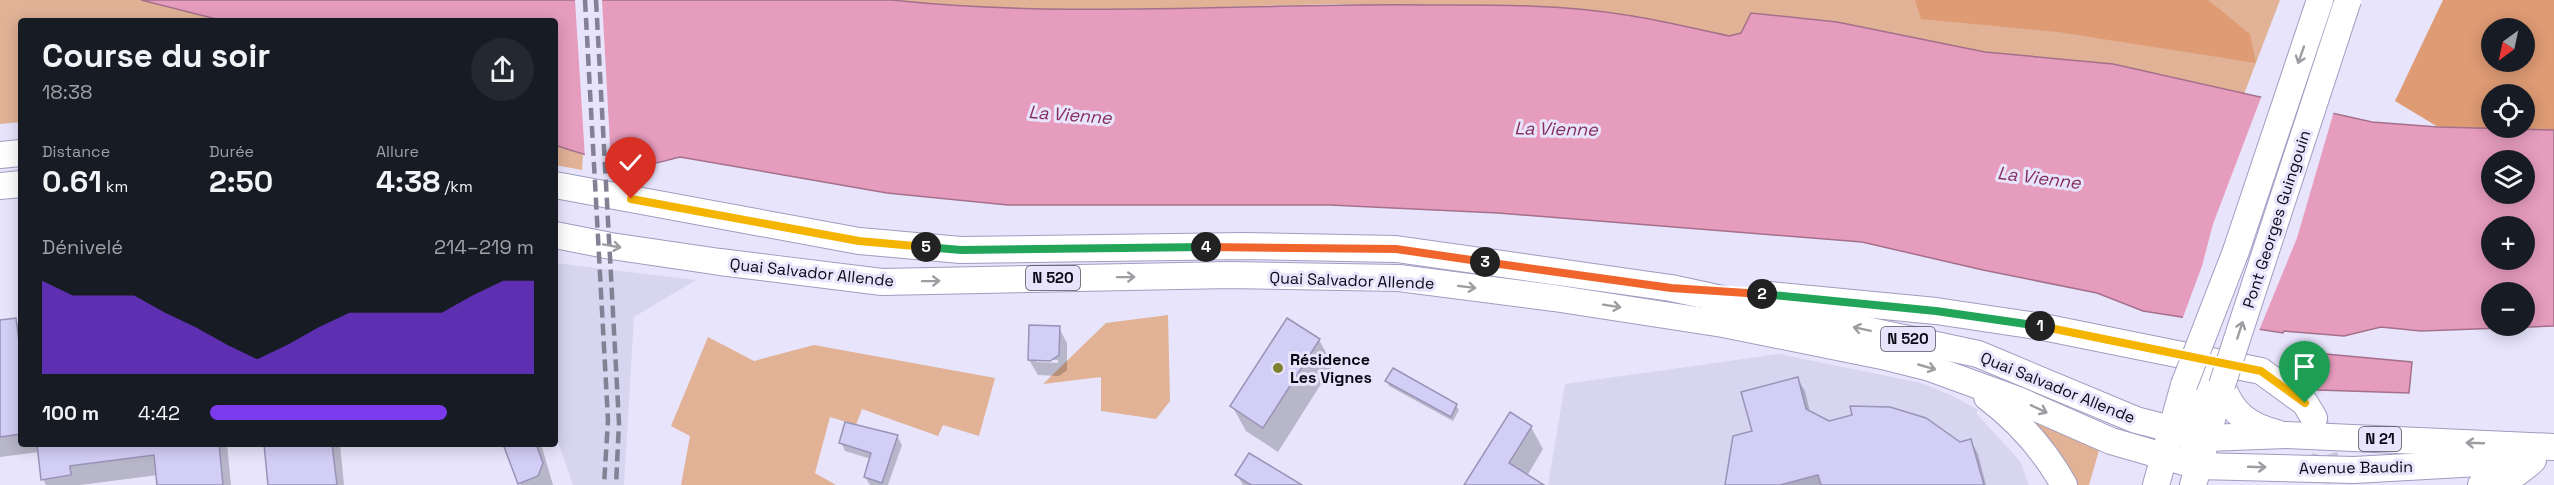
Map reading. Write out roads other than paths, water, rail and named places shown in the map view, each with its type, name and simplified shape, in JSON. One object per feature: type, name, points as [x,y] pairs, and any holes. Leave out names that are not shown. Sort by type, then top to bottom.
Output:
[{"type":"main road","name":"Pont Georges Guingouin","points":[[2189,435],[2211,393],[2236,251],[2320,0]]},
{"type":"main road","name":"Pont Georges Guingouin","points":[[2189,435],[2211,393],[2348,0]]},
{"type":"main road","points":[[0,155],[18,153]]},
{"type":"main road","points":[[0,186],[18,184]]},
{"type":"main road","name":"Quai Salvador Allende","points":[[558,186],[871,242],[961,250],[1243,246],[1396,249],[1671,288],[1978,354],[2115,412],[2189,435]]},
{"type":"main road","name":"Quai Salvador Allende","points":[[558,236],[687,257],[882,282],[1230,275],[1399,278],[1554,297],[1723,324],[1930,368],[2018,400],[2100,437],[2164,457],[2195,475]]},
{"type":"main road","points":[[1671,288],[1936,311],[2043,327],[2151,347],[2261,371],[2305,403],[2314,418]]},
{"type":"main road","points":[[1965,380],[2012,415],[2031,435],[2050,459],[2064,485]]},
{"type":"main road","points":[[2211,393],[2247,423],[2286,435]]},
{"type":"main road","points":[[2156,485],[2164,457],[2189,435]]},
{"type":"main road","points":[[2189,435],[2195,475]]},
{"type":"main road","name":"Avenue Baudin","points":[[2189,435],[2286,435],[2547,454]]},
{"type":"main road","points":[[2481,485],[2517,473],[2547,454]]},
{"type":"main road","name":"Avenue Baudin","points":[[2195,475],[2354,470],[2547,454]]},
{"type":"water","name":"La Vienne","points":[[141,0],[892,0],[1026,9],[1502,5],[1601,11],[1652,19],[1729,36],[1741,33],[1751,13],[1837,22],[1985,52],[2113,64],[2372,122],[2481,128],[2481,138],[2535,138],[2535,130],[2554,130],[2554,326],[2535,327],[2535,282],[2481,282],[2481,329],[2421,331],[2381,327],[2344,336],[2284,331],[2283,333],[2143,311],[2097,293],[1862,242],[1498,213],[1330,205],[1008,205],[887,193],[680,157],[652,164],[613,161],[558,146],[558,18],[212,18]]},
{"type":"water","points":[[2304,352],[2412,362],[2409,393],[2318,390],[2304,373]]},
{"type":"tunnel","points":[[2314,418],[2325,457],[2317,481]]},
{"type":"railway","points":[[585,0],[608,420],[604,485]]},
{"type":"railway","points":[[596,0],[619,423],[616,485]]},
{"type":"place","name":"Résidence Les Vignes","points":[[1278,368]]}]
